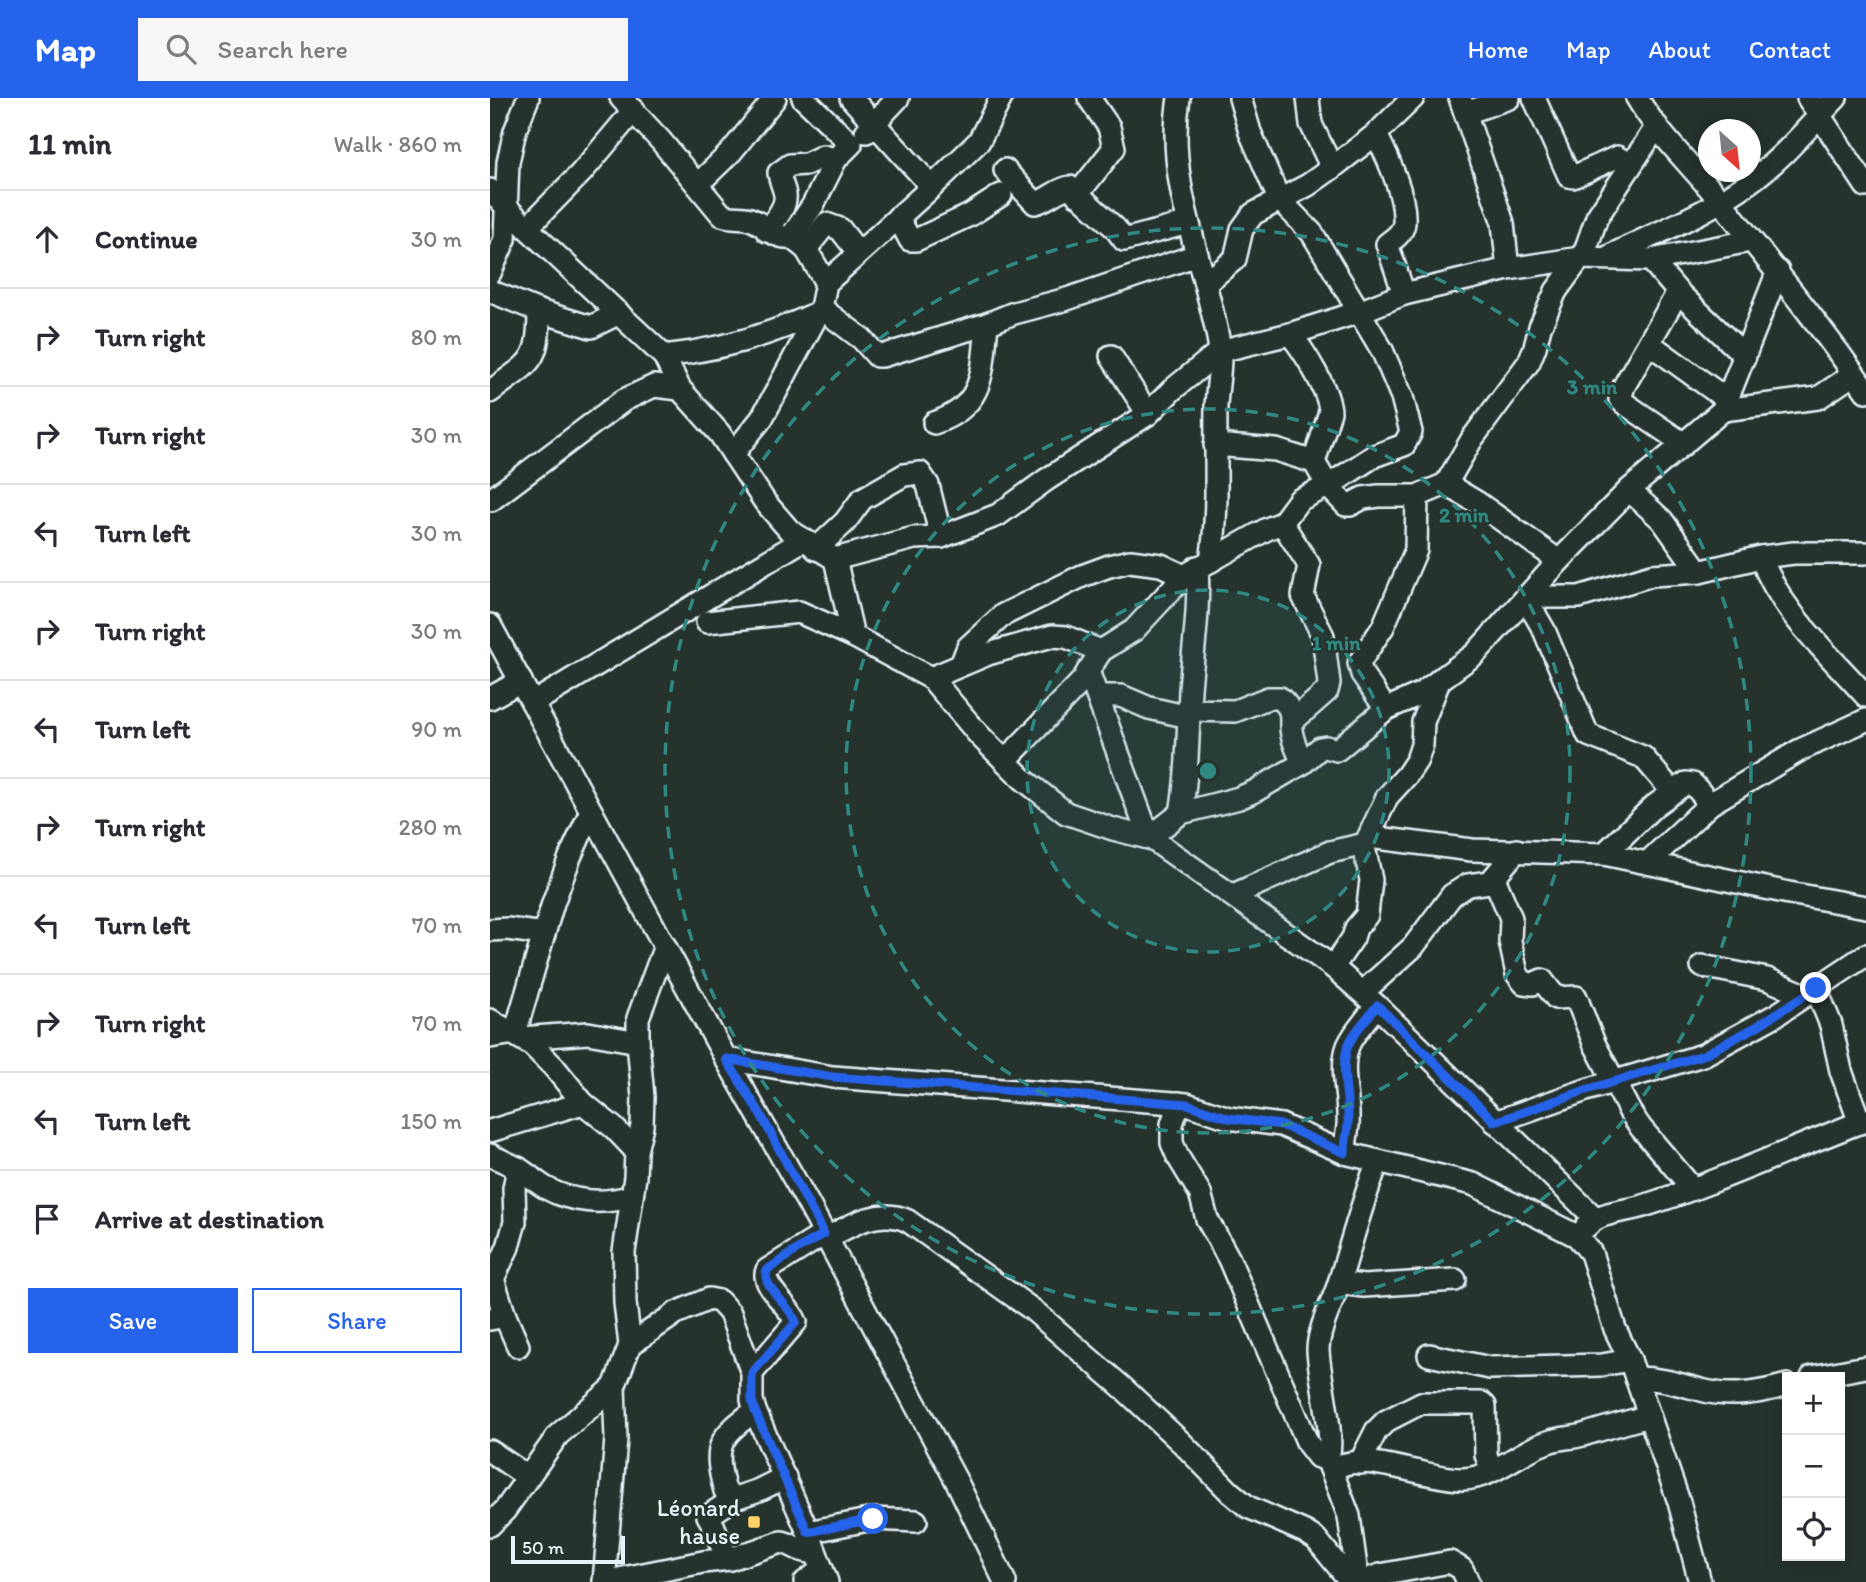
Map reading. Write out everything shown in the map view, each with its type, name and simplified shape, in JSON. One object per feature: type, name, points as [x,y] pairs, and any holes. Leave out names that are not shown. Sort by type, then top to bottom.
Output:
[{"type":"street","points":[[490,273],[506,207],[508,162],[515,131],[528,98]]},
{"type":"street","points":[[698,184],[730,152],[775,98]]},
{"type":"street","points":[[803,98],[844,152]]},
{"type":"street","points":[[851,98],[932,187]]},
{"type":"street","points":[[799,243],[813,205],[844,152],[875,125],[898,98]]},
{"type":"street","points":[[733,454],[762,418],[819,311],[826,283],[979,141],[1001,98]]},
{"type":"street","points":[[1077,195],[1114,148],[1109,127],[1089,98]]},
{"type":"street","points":[[1005,761],[1082,681],[1101,651],[1134,630],[1197,568],[1266,529],[1282,523],[1299,500],[1328,486],[1374,456],[1404,445],[1411,432],[1402,397],[1382,349],[1312,233],[1279,199],[1250,132],[1240,98]]},
{"type":"street","points":[[1308,98],[1311,124],[1332,169]]},
{"type":"street","points":[[1206,283],[1234,259],[1242,229],[1253,214],[1332,169],[1376,134],[1413,98]]},
{"type":"street","points":[[1508,269],[1503,223],[1463,105],[1509,98]]},
{"type":"street","points":[[1534,98],[1569,176],[1573,177],[1617,157],[1631,165]]},
{"type":"street","points":[[1637,98],[1689,167],[1778,271],[1860,382],[1818,398],[1724,405],[1650,344]]},
{"type":"street","points":[[1604,258],[1720,201],[1751,181],[1782,155],[1814,107],[1836,98]]},
{"type":"street","points":[[1172,101],[1177,169],[1220,351],[1215,445],[1216,520],[1197,568],[1187,775],[1181,813]]},
{"type":"street","points":[[527,228],[581,173],[628,104],[722,215],[733,219],[750,218],[767,231],[799,243],[826,283]]},
{"type":"street","points":[[1814,107],[1865,183]]},
{"type":"street","points":[[1215,445],[1276,450],[1314,462],[1328,486],[1346,505],[1363,498],[1417,496],[1446,484],[1472,439],[1529,362],[1556,290],[1585,251],[1597,217],[1657,126]]},
{"type":"street","points":[[1376,134],[1393,169],[1401,201],[1404,225],[1399,235],[1387,244],[1404,294]]},
{"type":"street","points":[[767,231],[783,207],[786,196],[779,173],[790,165],[806,164],[823,156],[844,152]]},
{"type":"street","points":[[1005,170],[1035,202],[1070,187],[1115,228],[1124,240],[1188,223]]},
{"type":"street","points":[[490,190],[664,356],[680,389],[702,411],[765,502],[790,531],[835,559],[914,538],[941,537],[998,516],[1046,480],[1147,414],[1220,351],[1290,334],[1404,294],[1508,269],[1580,258],[1651,260],[1750,241]]},
{"type":"street","points":[[898,217],[910,240],[916,240],[970,215],[1001,195]]},
{"type":"street","points":[[799,243],[826,224],[840,229],[858,252]]},
{"type":"street","points":[[819,311],[862,340],[877,356],[1067,299],[1197,255]]},
{"type":"street","points":[[1651,260],[1678,292],[1745,356]]},
{"type":"street","points":[[1149,838],[1181,813],[1240,798],[1282,777],[1320,748],[1337,750],[1386,709],[1422,693],[1475,654],[1559,561],[1629,490],[1684,444],[1724,405],[1778,271]]},
{"type":"street","points":[[490,291],[539,311],[592,327],[619,313]]},
{"type":"street","points":[[1678,292],[1624,386],[1620,399],[1684,444]]},
{"type":"street","points":[[490,392],[532,360],[539,342],[539,311]]},
{"type":"street","points":[[664,356],[702,352],[742,341],[794,324],[819,311]]},
{"type":"street","points":[[934,423],[954,416],[977,391],[987,324]]},
{"type":"street","points":[[1290,334],[1330,405],[1314,462]]},
{"type":"street","points":[[1111,356],[1147,414]]},
{"type":"street","points":[[490,498],[491,500],[624,400],[654,386],[680,389]]},
{"type":"street","points":[[533,703],[810,544],[845,522],[862,499],[904,475],[920,473],[928,485],[941,537]]},
{"type":"street","points":[[1446,484],[1478,503],[1559,561]]},
{"type":"street","points":[[1629,490],[1662,520],[1699,572]]},
{"type":"street","points":[[1386,709],[1362,674],[1359,663],[1383,627],[1416,550],[1417,496]]},
{"type":"street","points":[[1282,523],[1309,565],[1303,596],[1323,636],[1328,665],[1327,691],[1294,720],[1291,733],[1303,763]]},
{"type":"street","points":[[1529,595],[1579,597],[1652,575],[1699,572],[1761,557],[1794,553],[1866,552]]},
{"type":"street","points":[[1761,557],[1768,577],[1783,603],[1866,696]]},
{"type":"street","points":[[835,559],[853,636]]},
{"type":"street","points":[[961,665],[968,647],[1003,615],[1082,576],[1130,561],[1197,568]]},
{"type":"street","points":[[1529,595],[1588,734],[1643,757],[1672,791]]},
{"type":"street","points":[[707,622],[799,612],[853,636],[931,678],[979,735],[1043,797],[1066,813],[1149,838],[1333,967],[1370,999],[1594,1217]]},
{"type":"street","points":[[490,625],[726,1059],[761,1115],[958,1484],[1005,1582]]},
{"type":"street","points":[[931,678],[988,654],[1052,636],[1066,637],[1101,651]]},
{"type":"street","points":[[1088,671],[1149,838]]},
{"type":"street","points":[[1333,967],[1367,915],[1371,880],[1367,842],[1378,812],[1387,797],[1417,760],[1422,746],[1423,722],[1441,678]]},
{"type":"street","points":[[490,698],[521,681]]},
{"type":"street","points":[[1098,696],[1121,696],[1149,708],[1189,713],[1228,712],[1268,698],[1280,698],[1294,720]]},
{"type":"street","points":[[1648,862],[1710,804],[1800,750],[1866,720]]},
{"type":"street","points":[[1604,854],[1672,791],[1689,782],[1710,804]]},
{"type":"street","points":[[518,1035],[544,934],[570,857],[591,811]]},
{"type":"street","points":[[1233,895],[1331,852],[1367,842],[1472,850],[1604,854],[1866,907]]},
{"type":"street","points":[[1345,1153],[1348,1124],[1345,1064],[1348,1048],[1356,1031],[1367,1020],[1370,999],[1452,895],[1468,885],[1482,884],[1494,878],[1517,850]]},
{"type":"street","points":[[1494,878],[1511,918],[1510,941],[1517,974],[1524,983],[1533,984],[1542,980],[1556,999],[1576,997],[1594,1043],[1641,1128],[1693,1189]]},
{"type":"street","points":[[490,930],[507,929],[544,934]]},
{"type":"street","points":[[665,946],[638,1018],[642,1126],[636,1151],[624,1271],[630,1345],[614,1387],[616,1439],[604,1582],[703,1562],[723,1567],[781,1542],[785,1542],[815,1564]]},
{"type":"street","points":[[1495,1122],[1703,1055],[1756,1027],[1866,955]]},
{"type":"street","points":[[1577,1236],[1594,1217],[1623,1212],[1693,1189],[1863,1122],[1841,1071],[1831,1025],[1810,992],[1736,971],[1702,966]]},
{"type":"street","points":[[490,1020],[518,1035],[554,1067],[583,1103],[614,1128],[636,1151]]},
{"type":"street","points":[[490,1037],[588,1033],[638,1042]]},
{"type":"street","points":[[726,1059],[833,1077],[1179,1104],[1229,1118],[1281,1125],[1345,1153],[1473,1184],[1577,1236],[1588,1246],[1615,1329],[1633,1369],[1679,1502],[1700,1582]]},
{"type":"street","points":[[490,1131],[583,1103]]},
{"type":"street","points":[[1179,1104],[1172,1124],[1172,1143],[1200,1193],[1207,1219],[1229,1259],[1308,1444],[1318,1457],[1330,1465],[1369,1462],[1464,1479],[1492,1470],[1551,1441],[1581,1436],[1603,1427],[1649,1416]]},
{"type":"street","points":[[490,1155],[518,1168],[547,1189],[567,1196],[588,1201],[621,1200],[631,1196]]},
{"type":"street","points":[[1358,1582],[1349,1516],[1330,1465],[1331,1448],[1318,1350],[1319,1339],[1339,1283],[1358,1213],[1377,1161]]},
{"type":"street","points":[[518,1168],[514,1188],[515,1222],[508,1247],[491,1280],[497,1317],[518,1346]]},
{"type":"street","points":[[752,1373],[796,1322],[765,1279],[767,1270],[801,1247],[864,1220],[897,1216],[1033,1310],[1132,1396],[1248,1507],[1316,1539],[1350,1582]]},
{"type":"street","points":[[1339,1283],[1364,1286],[1455,1280]]},
{"type":"street","points":[[630,1345],[676,1313],[709,1299],[719,1301],[730,1313],[752,1373],[752,1400],[755,1411],[785,1477],[815,1564]]},
{"type":"street","points":[[1429,1355],[1490,1368],[1602,1365],[1633,1369],[1702,1391],[1730,1395],[1782,1386]]},
{"type":"street","points":[[1845,1374],[1864,1372]]},
{"type":"street","points":[[490,1525],[505,1510],[558,1435],[614,1387]]},
{"type":"street","points":[[1360,1462],[1376,1431],[1386,1420],[1422,1403],[1482,1403],[1485,1406],[1486,1455],[1492,1470]]},
{"type":"street","points":[[735,1498],[725,1492],[718,1456],[729,1430],[755,1411]]},
{"type":"street","points":[[491,1454],[528,1477]]},
{"type":"street","points":[[723,1567],[715,1528],[708,1516],[735,1498],[785,1477]]},
{"type":"street","points":[[815,1564],[873,1519],[916,1521]]},
{"type":"street","points":[[1370,1582],[1380,1574],[1442,1562],[1456,1564],[1462,1569],[1468,1582]]},
{"type":"place","name":"Léonard hause","points":[[754,1522]]},
{"type":"route","points":[[873,1519],[808,1532],[755,1411],[752,1400],[752,1373],[796,1322],[783,1301],[769,1286],[765,1274],[767,1270],[824,1234],[761,1115],[726,1059],[833,1077],[1187,1104],[1229,1118],[1281,1125],[1345,1153],[1348,1124],[1345,1064],[1348,1048],[1356,1031],[1377,1005],[1495,1122],[1586,1090],[1703,1055],[1756,1027],[1816,988]]}]
